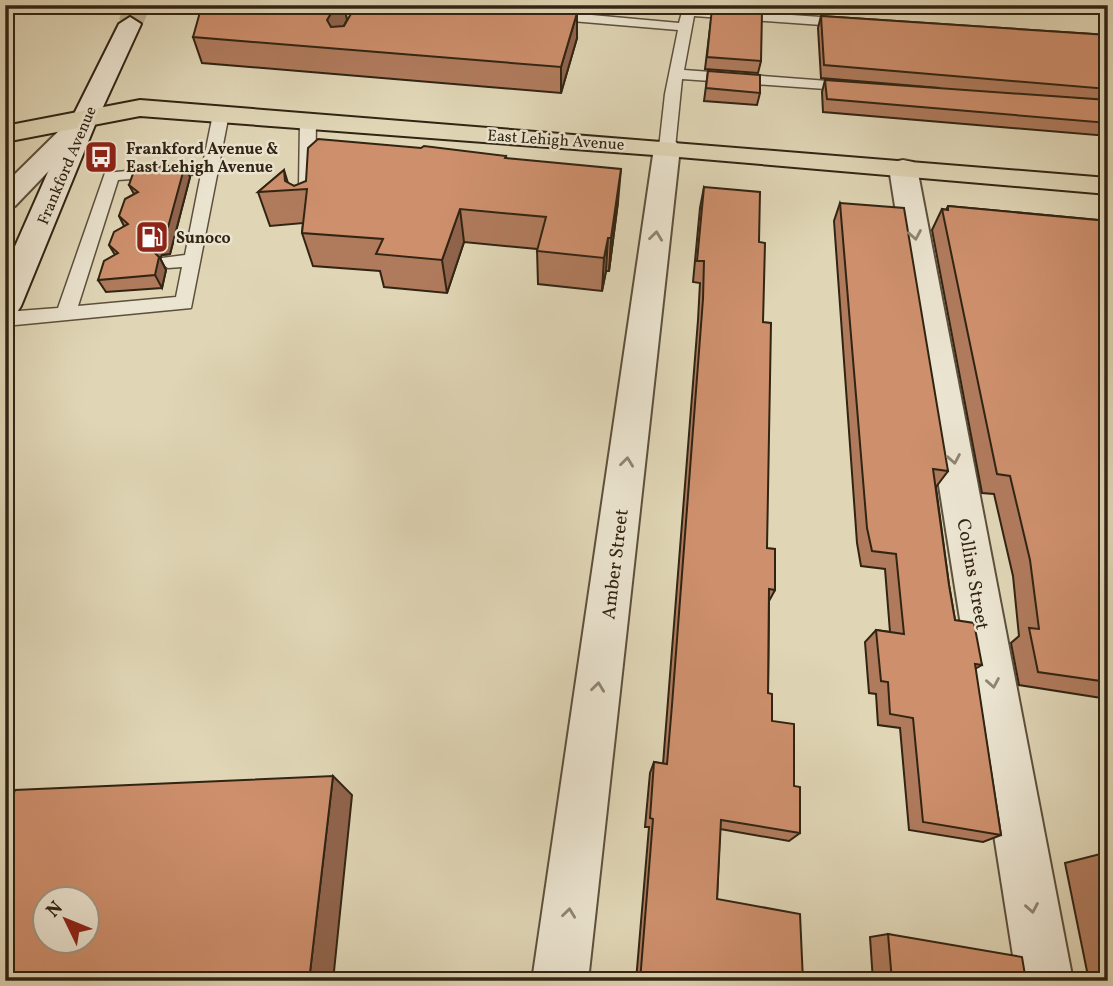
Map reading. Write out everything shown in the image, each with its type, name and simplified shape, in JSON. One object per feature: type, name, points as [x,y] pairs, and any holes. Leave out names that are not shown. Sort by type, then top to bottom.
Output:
[{"type":"main road","name":"East Lehigh Avenue","points":[[5,134],[140,108],[667,148],[1108,186]]},
{"type":"street","name":"Frankford Avenue","points":[[5,306],[84,120],[130,24]]},
{"type":"street","points":[[5,200],[84,120]]},
{"type":"street","name":"Amber Street","points":[[560,981],[667,148]]},
{"type":"street","name":"Collins Street","points":[[903,168],[1045,981]]},
{"type":"lane","points":[[667,148],[676,74],[688,12],[864,23]]},
{"type":"lane","points":[[533,14],[684,27]]},
{"type":"lane","points":[[676,74],[871,88]]},
{"type":"lane","points":[[5,319],[184,303],[221,114]]},
{"type":"lane","points":[[307,199],[308,121]]},
{"type":"lane","points":[[66,313],[111,176],[210,168]]},
{"type":"lane","points":[[184,200],[205,197]]},
{"type":"lane","points":[[102,206],[123,205]]},
{"type":"lane","points":[[176,233],[198,230]]},
{"type":"lane","points":[[90,239],[112,237]]},
{"type":"lane","points":[[168,262],[192,260]]},
{"type":"lane","points":[[81,268],[103,266]]},
{"type":"building","points":[[202,5],[336,5],[327,20],[331,27],[344,26],[356,5],[477,5],[577,13],[561,67],[193,37]]},
{"type":"building","points":[[712,8],[762,12],[761,61],[707,57]]},
{"type":"building","points":[[821,16],[1108,35],[1108,89],[824,65]]},
{"type":"building","points":[[708,71],[760,75],[760,93],[706,88]]},
{"type":"building","points":[[825,80],[1108,100],[1108,123],[827,99]]},
{"type":"building","points":[[318,139],[421,148],[424,146],[506,156],[505,158],[621,169],[611,238],[608,238],[604,258],[537,251],[546,217],[460,209],[442,260],[376,254],[383,239],[302,233],[307,189],[258,192],[284,170],[285,181],[294,186],[306,181],[308,148]]},
{"type":"building","points":[[185,165],[164,242],[155,243],[150,248],[159,257],[155,275],[98,280],[104,261],[118,253],[109,245],[114,232],[128,224],[119,216],[125,199],[138,192],[129,185],[135,168]]},
{"type":"building","points":[[704,187],[760,192],[759,242],[765,243],[763,322],[771,323],[767,548],[775,549],[775,590],[769,589],[768,693],[772,694],[772,721],[794,724],[794,786],[800,787],[800,833],[721,820],[717,899],[800,914],[803,981],[640,981],[653,819],[650,818],[654,762],[667,764],[672,705],[703,299],[704,261],[697,261]]},
{"type":"building","points":[[840,203],[904,208],[948,471],[933,469],[949,585],[955,620],[974,623],[982,665],[975,664],[1001,835],[923,822],[913,718],[890,714],[888,682],[881,681],[876,630],[904,634],[896,554],[872,551],[867,528]]},
{"type":"building","points":[[948,206],[1108,221],[1108,682],[1038,672],[1029,628],[1039,629],[1030,560],[1010,476],[997,474],[942,209],[948,210]]},
{"type":"building","points":[[333,776],[309,981],[5,981],[5,819],[15,790]]},
{"type":"building","points":[[888,934],[1022,957],[1026,981],[892,981]]},
{"type":"tunnel","points":[[130,24],[138,5]]},
{"type":"place","name":"Frankford Avenue & East Lehigh Avenue","points":[[101,157]]},
{"type":"place","name":"Sunoco","points":[[152,237]]}]
